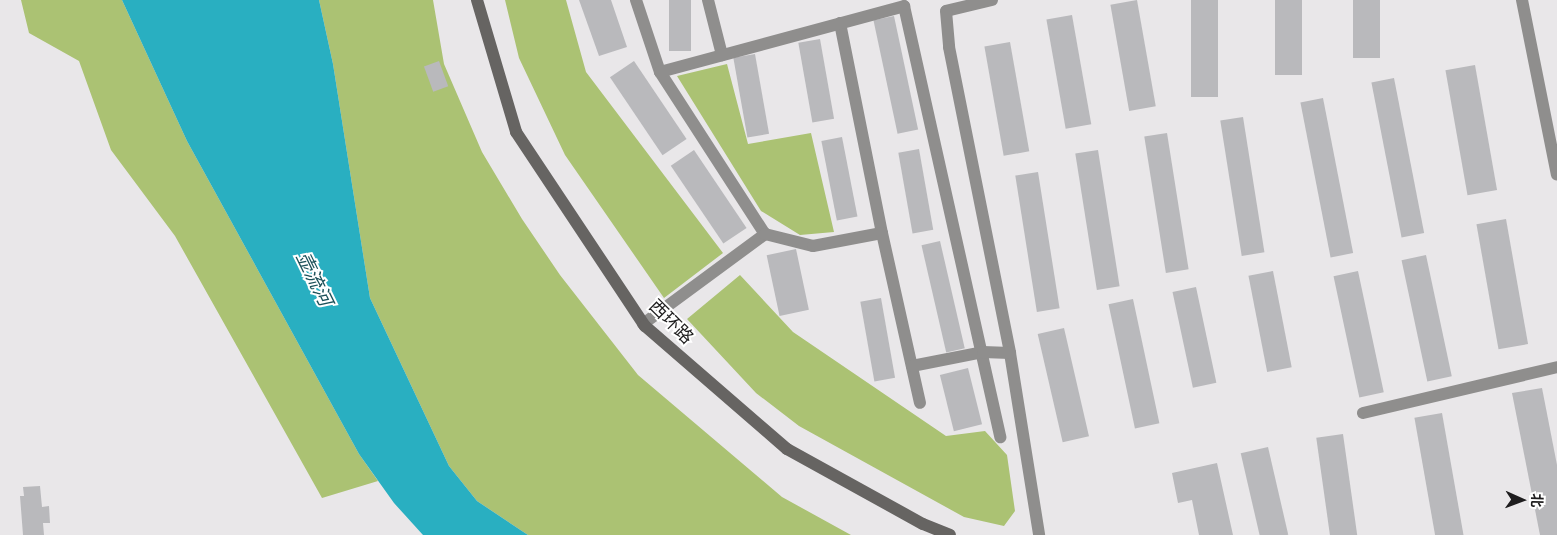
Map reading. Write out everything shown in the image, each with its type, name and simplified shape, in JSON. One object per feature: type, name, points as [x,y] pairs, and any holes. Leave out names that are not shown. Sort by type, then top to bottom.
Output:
[{"type":"main road","name":"西环路","points":[[477,0],[516,132],[643,324],[787,449],[923,524],[950,535]]},
{"type":"street","points":[[636,0],[660,72],[765,234],[813,246],[882,233]]},
{"type":"street","points":[[708,0],[722,55]]},
{"type":"street","points":[[992,0],[946,11],[949,47],[1010,353],[1038,535]]},
{"type":"street","points":[[1522,0],[1557,175]]},
{"type":"street","points":[[660,72],[904,6],[983,352],[1000,437]]},
{"type":"street","points":[[840,24],[882,233],[920,403]]},
{"type":"street","points":[[643,324],[765,234]]},
{"type":"street","points":[[912,366],[983,352],[1010,353]]},
{"type":"street","points":[[1363,412],[1557,367]]},
{"type":"green space","points":[[21,0],[122,0],[187,141],[359,454],[378,481],[322,498],[175,236],[111,150],[79,61],[29,33]]},
{"type":"green space","points":[[319,0],[433,0],[444,64],[482,152],[522,219],[560,275],[638,375],[782,497],[851,535],[528,535],[477,501],[449,466],[370,298],[333,64]]},
{"type":"green space","points":[[505,0],[566,0],[586,72],[723,253],[664,298],[565,155],[519,58]]},
{"type":"green space","points":[[727,64],[748,144],[811,133],[834,232],[800,235],[761,211],[677,76]]},
{"type":"green space","points":[[740,275],[793,332],[946,436],[985,431],[1007,455],[1015,511],[1004,526],[964,517],[799,426],[756,393],[687,319]]},
{"type":"water","name":"壶流河","points":[[122,0],[319,0],[333,64],[370,298],[449,466],[477,501],[528,535],[423,535],[394,503],[359,454],[187,141]]},
{"type":"building","points":[[579,0],[611,0],[627,47],[599,56]]},
{"type":"building","points":[[669,0],[691,0],[691,51],[669,51]]},
{"type":"building","points":[[1137,0],[1156,106],[1129,111],[1110,5]]},
{"type":"building","points":[[1191,0],[1218,0],[1218,97],[1191,97]]},
{"type":"building","points":[[1275,0],[1302,0],[1302,75],[1275,75]]},
{"type":"building","points":[[1353,0],[1380,0],[1380,58],[1353,58]]},
{"type":"building","points":[[1072,15],[1091,124],[1066,129],[1046,20]]},
{"type":"building","points":[[894,16],[918,129],[898,134],[873,20]]},
{"type":"building","points":[[820,39],[834,119],[812,123],[798,43]]},
{"type":"building","points":[[1010,42],[1029,151],[1004,156],[984,47]]},
{"type":"building","points":[[755,54],[769,134],[747,138],[733,58]]},
{"type":"building","points":[[439,61],[448,86],[433,92],[424,66]]},
{"type":"building","points":[[634,61],[687,139],[663,155],[610,77]]},
{"type":"building","points":[[1475,65],[1497,190],[1468,195],[1445,70]]},
{"type":"building","points":[[1394,78],[1424,233],[1402,237],[1371,82]]},
{"type":"building","points":[[1323,98],[1353,253],[1331,257],[1300,102]]},
{"type":"building","points":[[1243,117],[1264,252],[1242,256],[1220,121]]},
{"type":"building","points":[[1167,133],[1189,269],[1166,273],[1144,137]]},
{"type":"building","points":[[842,137],[857,217],[837,221],[821,141]]},
{"type":"building","points":[[919,149],[933,230],[913,233],[898,153]]},
{"type":"building","points":[[694,150],[747,228],[723,244],[671,166]]},
{"type":"building","points":[[1098,150],[1120,286],[1097,290],[1075,154]]},
{"type":"building","points":[[1038,172],[1060,308],[1037,312],[1015,176]]},
{"type":"building","points":[[1506,219],[1528,344],[1499,349],[1476,224]]},
{"type":"building","points":[[940,241],[965,348],[946,352],[921,245]]},
{"type":"building","points":[[796,249],[809,310],[780,316],[767,255]]},
{"type":"building","points":[[1426,255],[1452,376],[1427,381],[1402,260]]},
{"type":"building","points":[[1273,271],[1292,367],[1267,372],[1248,276]]},
{"type":"building","points":[[1358,271],[1384,392],[1359,397],[1334,276]]},
{"type":"building","points":[[1196,287],[1216,383],[1193,388],[1173,292]]},
{"type":"building","points":[[881,298],[895,378],[874,381],[860,302]]},
{"type":"building","points":[[1133,299],[1159,423],[1135,428],[1109,304]]},
{"type":"building","points":[[1064,328],[1089,436],[1063,442],[1038,334]]},
{"type":"building","points":[[968,368],[982,424],[954,431],[940,375]]},
{"type":"building","points":[[1542,388],[1557,465],[1557,535],[1540,535],[1512,393]]},
{"type":"building","points":[[1442,413],[1464,535],[1435,535],[1414,418]]},
{"type":"building","points":[[1343,434],[1357,535],[1330,535],[1316,438]]},
{"type":"building","points":[[1268,447],[1288,535],[1260,535],[1241,453]]},
{"type":"building","points":[[1217,463],[1233,535],[1199,535],[1192,500],[1178,503],[1172,473]]},
{"type":"building","points":[[40,486],[42,507],[49,506],[50,523],[43,523],[44,535],[23,535],[20,496],[24,496],[23,487]]}]
